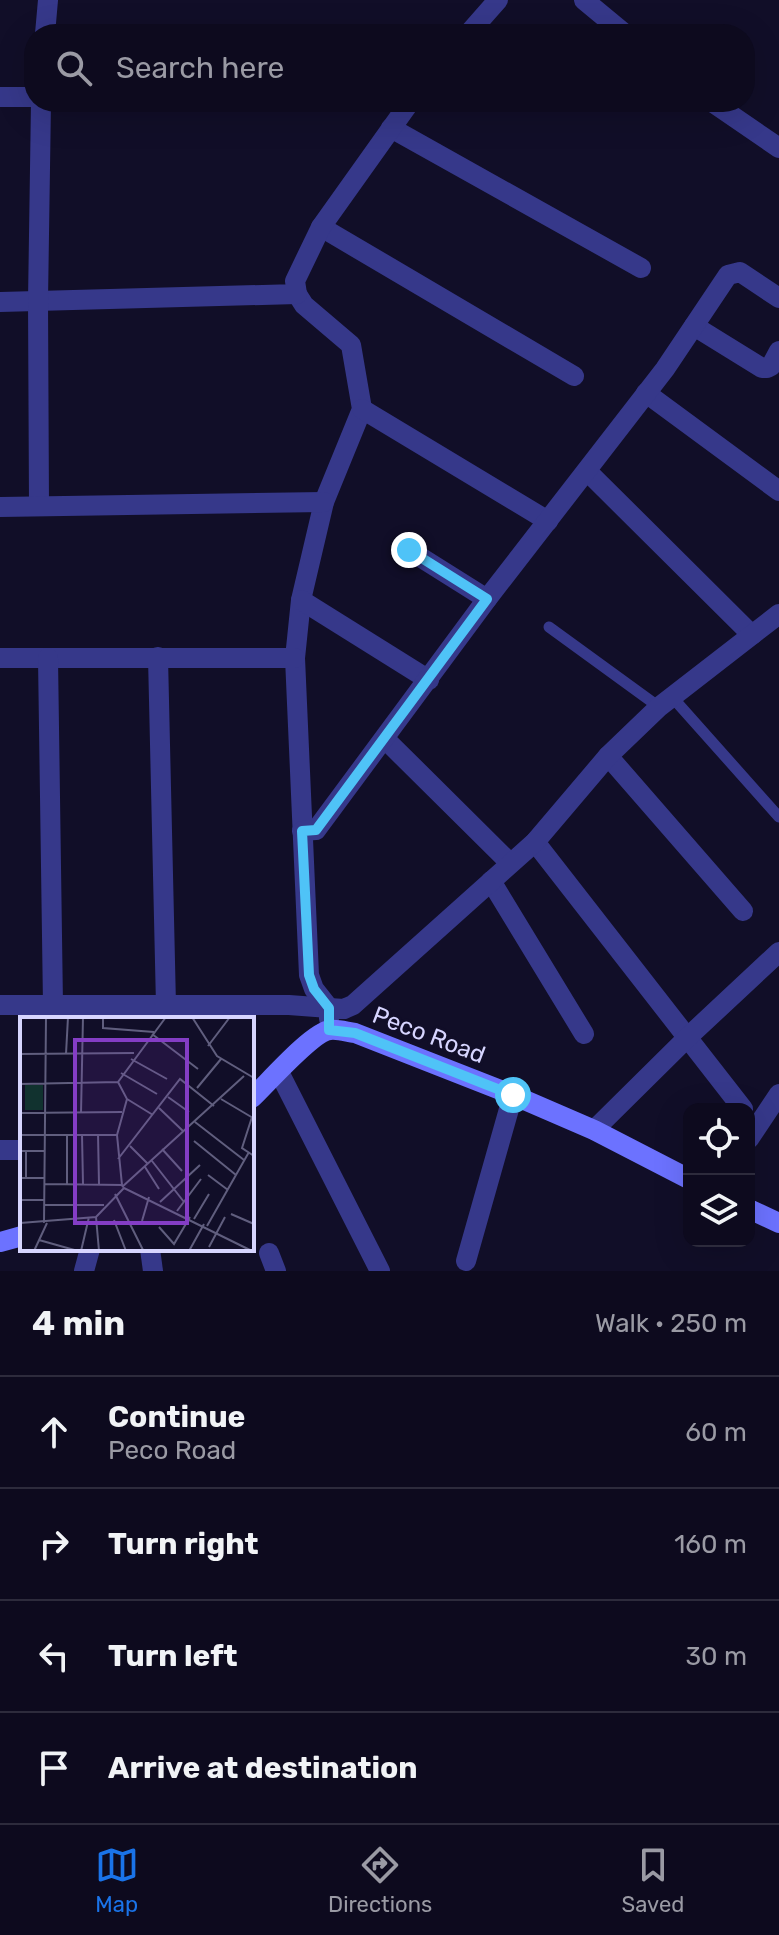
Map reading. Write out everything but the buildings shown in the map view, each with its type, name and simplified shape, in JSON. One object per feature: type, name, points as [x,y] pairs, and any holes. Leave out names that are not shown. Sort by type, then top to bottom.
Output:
[{"type":"street","points":[[46,24],[48,0]]},
{"type":"street","points":[[477,24],[498,0]]},
{"type":"street","points":[[584,0],[613,24]]},
{"type":"street","points":[[0,97],[24,97]]},
{"type":"street","points":[[39,506],[41,112]]},
{"type":"street","points":[[254,1096],[313,1038],[329,1030],[329,1008],[314,989],[309,975],[295,658],[301,600],[324,502],[362,409],[351,345],[304,305],[297,294],[295,281],[321,227],[403,112]]},
{"type":"street","points":[[727,112],[779,148]]},
{"type":"street","points":[[391,128],[641,268]]},
{"type":"street","points":[[321,227],[574,376]]},
{"type":"street","points":[[302,831],[316,830],[487,599],[646,393],[728,275],[740,272],[779,298]]},
{"type":"street","points":[[0,302],[297,294]]},
{"type":"street","points":[[694,326],[762,368],[771,366],[779,351]]},
{"type":"street","points":[[646,393],[779,491]]},
{"type":"street","points":[[362,409],[548,521]]},
{"type":"street","points":[[587,471],[752,635]]},
{"type":"street","points":[[0,507],[324,502]]},
{"type":"street","points":[[409,550],[487,599]]},
{"type":"street","points":[[301,600],[429,680]]},
{"type":"street","points":[[0,1005],[289,1005],[344,1009],[353,1005],[535,842],[608,756],[666,702],[779,614]]},
{"type":"street","points":[[158,657],[166,1005]]},
{"type":"street","points":[[0,658],[295,658]]},
{"type":"street","points":[[48,658],[53,1005]]},
{"type":"street","points":[[385,739],[510,863]]},
{"type":"street","points":[[608,756],[743,911]]},
{"type":"street","points":[[535,842],[738,1103]]},
{"type":"street","points":[[491,881],[584,1034]]},
{"type":"street","points":[[594,1130],[779,952]]},
{"type":"street","name":"Peco Road","points":[[329,1030],[355,1033],[513,1095],[594,1130],[683,1176]]},
{"type":"street","points":[[279,1072],[380,1271]]},
{"type":"street","points":[[755,1123],[779,1094]]},
{"type":"street","points":[[466,1261],[513,1095]]},
{"type":"street","points":[[755,1212],[779,1223]]},
{"type":"street","points":[[0,1242],[20,1237]]},
{"type":"street","points":[[84,1271],[89,1251]]},
{"type":"street","points":[[150,1251],[153,1271]]},
{"type":"lane","points":[[549,627],[666,702],[779,817]]},
{"type":"route","points":[[409,550],[487,599],[316,830],[302,831],[309,975],[314,989],[329,1008],[329,1030],[355,1033],[513,1095]]}]
